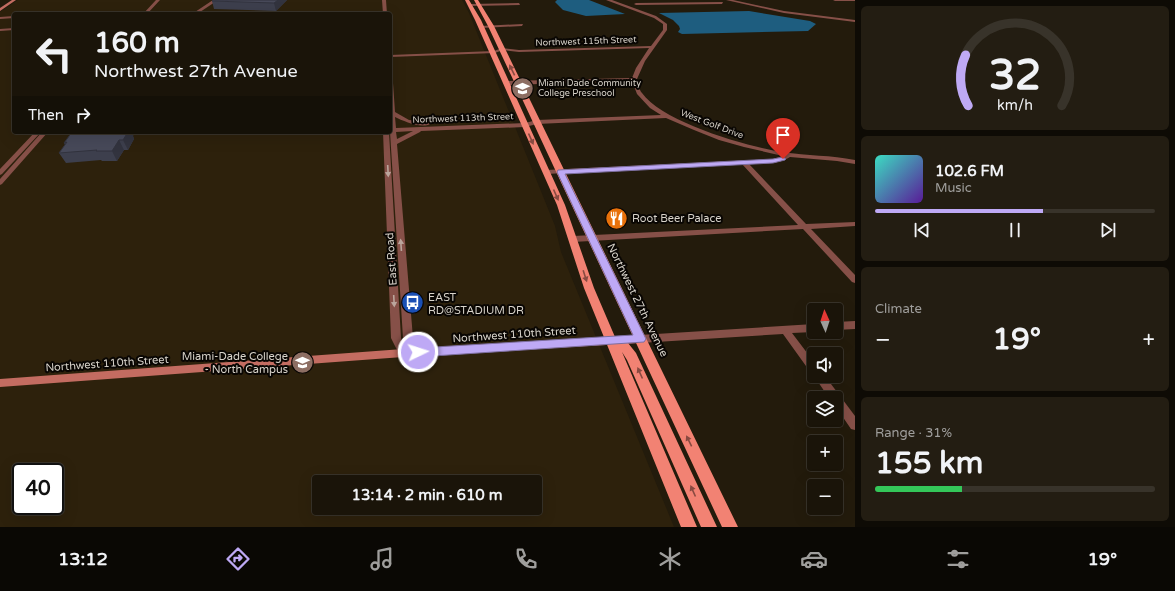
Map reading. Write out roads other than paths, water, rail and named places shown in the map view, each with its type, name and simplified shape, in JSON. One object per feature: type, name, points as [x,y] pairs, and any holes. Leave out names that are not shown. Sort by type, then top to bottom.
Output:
[{"type":"main road","points":[[467,0],[481,27],[561,205],[589,288],[689,527]]},
{"type":"main road","name":"Northwest 27th Avenue","points":[[478,2],[491,26],[730,527]]},
{"type":"main road","points":[[610,340],[624,346],[632,357],[709,527]]},
{"type":"street","points":[[0,5],[8,0]]},
{"type":"street","points":[[0,10],[14,0]]},
{"type":"street","points":[[147,12],[158,0]]},
{"type":"street","points":[[152,12],[163,0]]},
{"type":"street","points":[[191,12],[211,0]]},
{"type":"street","points":[[197,12],[216,0]]},
{"type":"street","points":[[380,0],[380,12]]},
{"type":"street","points":[[384,0],[385,12]]},
{"type":"street","points":[[506,83],[634,79],[639,66],[666,29],[663,22],[650,15],[608,0]]},
{"type":"street","points":[[640,0],[645,4]]},
{"type":"street","points":[[693,0],[697,3]]},
{"type":"street","points":[[728,0],[784,12],[855,20]]},
{"type":"street","points":[[739,0],[797,12],[855,20]]},
{"type":"street","points":[[835,0],[855,0]]},
{"type":"street","points":[[470,5],[478,2],[519,4]]},
{"type":"street","points":[[636,4],[722,3]]},
{"type":"street","points":[[0,18],[12,18]]},
{"type":"street","points":[[481,27],[522,25]]},
{"type":"street","points":[[0,30],[12,29]]},
{"type":"street","name":"Northwest 115th Street","points":[[392,56],[653,47]]},
{"type":"street","name":"West Golf Drive","points":[[634,79],[637,89],[655,108],[667,116],[691,127],[755,149],[789,155],[855,162]]},
{"type":"street","points":[[392,113],[408,121],[428,127]]},
{"type":"street","name":"Northwest 113th Street","points":[[392,129],[667,116]]},
{"type":"street","points":[[394,144],[409,134],[428,127]]},
{"type":"street","points":[[0,173],[36,134]]},
{"type":"street","points":[[0,183],[43,134]]},
{"type":"street","name":"East Road","points":[[391,134],[396,338],[403,353]]},
{"type":"street","name":"East Road","points":[[392,134],[394,144],[408,338],[403,353]]},
{"type":"street","points":[[546,172],[778,160],[789,155]]},
{"type":"street","points":[[743,162],[855,280]]},
{"type":"street","points":[[573,239],[855,224]]},
{"type":"street","points":[[843,326],[855,325]]},
{"type":"street","name":"Northwest 110th Street","points":[[0,383],[403,353],[807,328]]},
{"type":"street","points":[[784,330],[807,361]]},
{"type":"street","points":[[843,409],[855,425]]},
{"type":"water","points":[[557,0],[589,0],[625,14],[586,16],[563,10],[555,2]]},
{"type":"water","points":[[749,11],[810,21],[816,24],[808,31],[682,34],[678,32],[680,29],[679,26],[673,20],[659,13]]},
{"type":"place","name":"Miami Dade Community College Preschool","points":[[522,88]]},
{"type":"place","name":"Root Beer Palace","points":[[616,218]]},
{"type":"place","name":"EAST RD@STADIUM DR","points":[[413,303]]},
{"type":"place","name":"Miami-Dade College - North Campus","points":[[303,362]]}]
